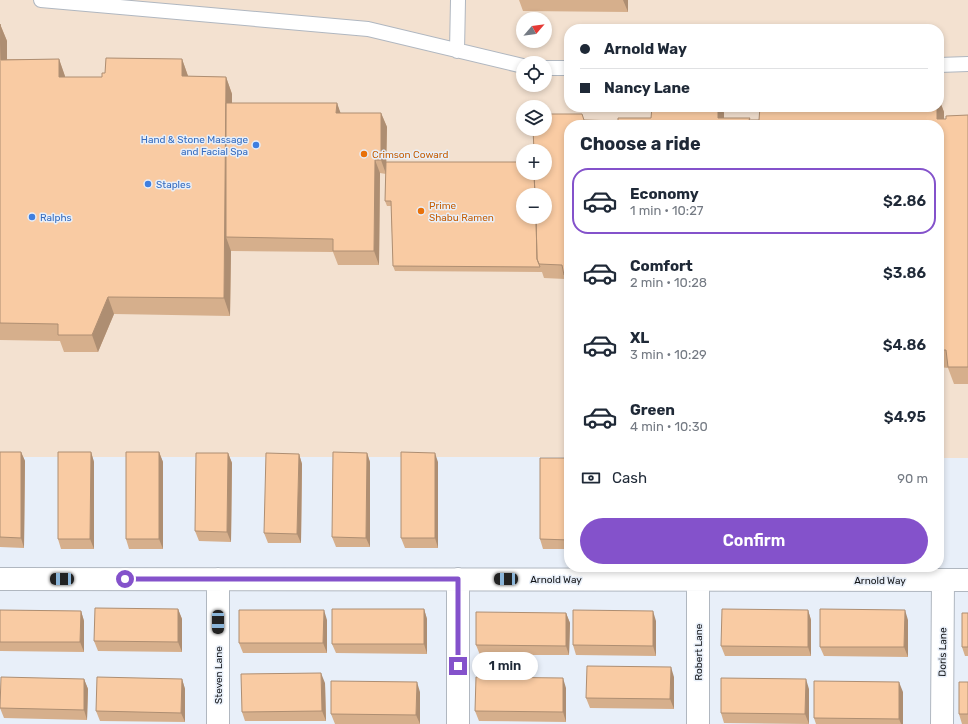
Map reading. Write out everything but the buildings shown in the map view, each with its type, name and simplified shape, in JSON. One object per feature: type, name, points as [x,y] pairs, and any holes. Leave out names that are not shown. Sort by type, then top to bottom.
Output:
[{"type":"street","name":"Arnold Way","points":[[0,579],[968,580]]},
{"type":"street","name":"Steven Lane","points":[[218,579],[218,724]]},
{"type":"street","points":[[458,579],[458,724]]},
{"type":"street","name":"Robert Lane","points":[[698,579],[698,724]]},
{"type":"street","name":"Doris Lane","points":[[942,724],[943,580]]},
{"type":"lane","points":[[41,0],[368,29],[516,64]]},
{"type":"lane","points":[[457,51],[458,0]]},
{"type":"lane","points":[[944,65],[968,64]]},
{"type":"lane","points":[[552,68],[564,68]]},
{"type":"shaded area","points":[[0,0],[968,0],[968,458],[944,458],[944,120],[564,120],[564,457],[0,457]]},
{"type":"place","name":"Hand & Stone Massage and Facial Spa","points":[[256,145]]},
{"type":"place","name":"Crimson Coward","points":[[364,154]]},
{"type":"place","name":"Staples","points":[[148,184]]},
{"type":"place","name":"Prime Shabu Ramen","points":[[421,211]]},
{"type":"place","name":"Ralphs","points":[[32,217]]},
{"type":"route","points":[[125,579],[458,579],[458,666]]}]
